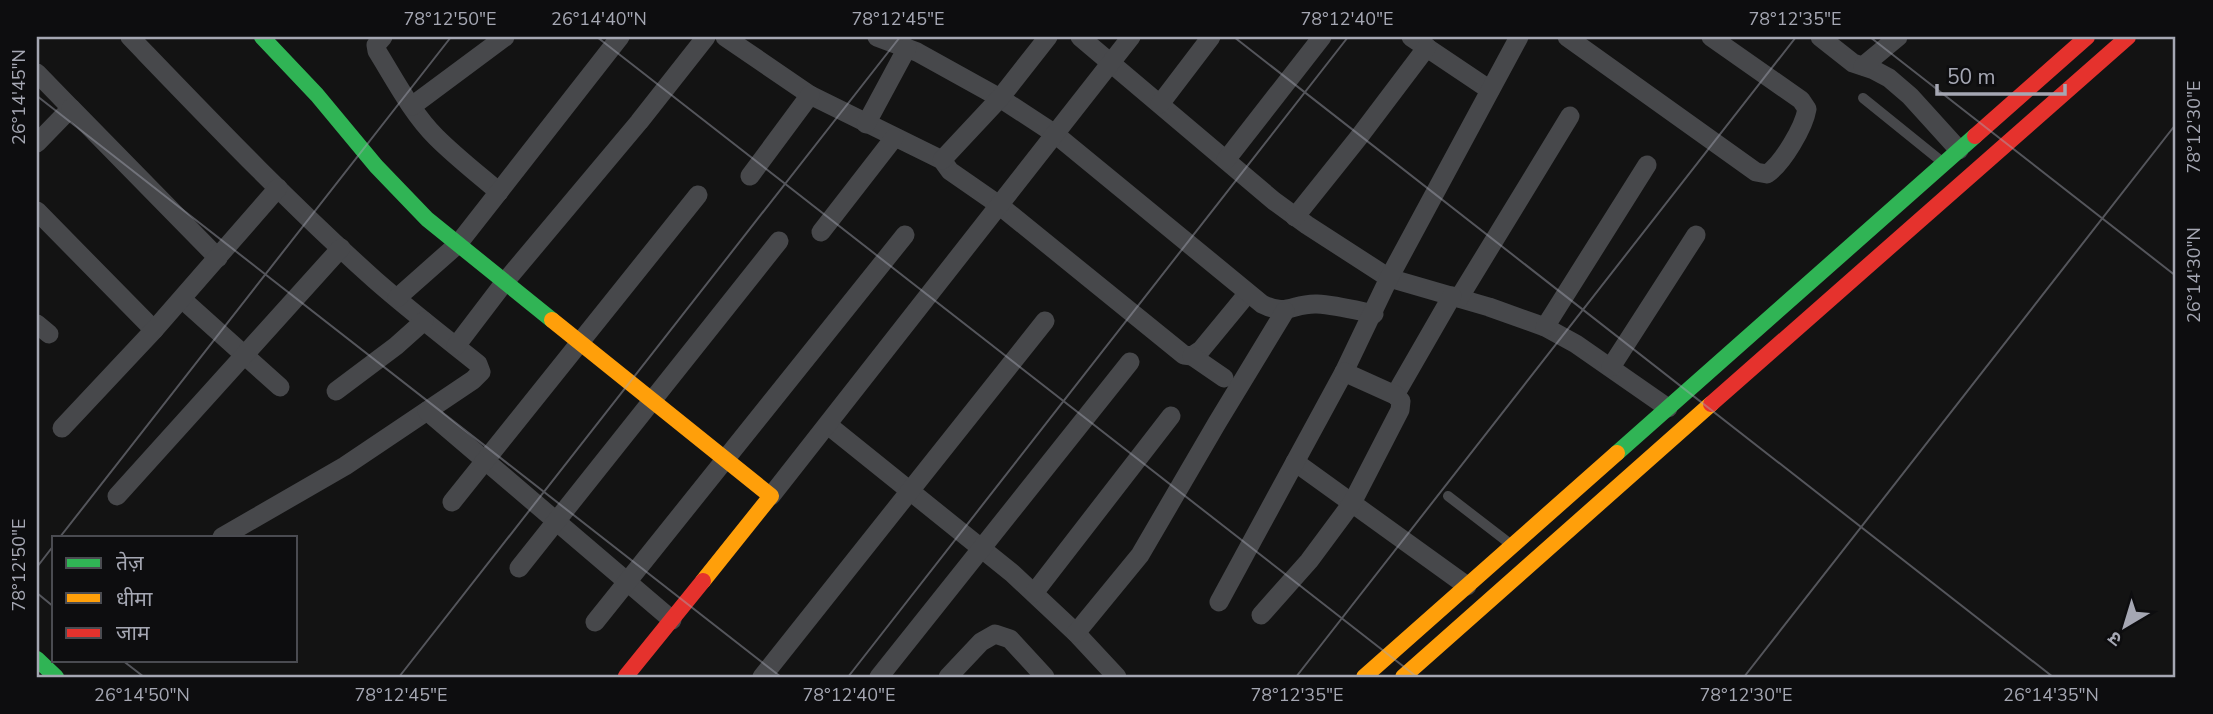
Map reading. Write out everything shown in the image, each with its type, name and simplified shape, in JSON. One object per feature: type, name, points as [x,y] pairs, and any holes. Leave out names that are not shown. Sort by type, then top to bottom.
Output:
[{"type":"main road","points":[[262,37],[317,95],[376,166],[427,219],[771,496],[626,676]]},
{"type":"main road","points":[[1364,677],[2087,37]]},
{"type":"main road","points":[[1403,677],[2128,37]]},
{"type":"main road","points":[[37,659],[56,677]]},
{"type":"street","points":[[130,37],[278,188],[397,298],[478,364],[481,372],[345,466],[224,536]]},
{"type":"street","points":[[383,37],[376,45],[377,51],[412,106],[435,136],[499,192]]},
{"type":"street","points":[[412,106],[505,37]]},
{"type":"street","points":[[397,298],[458,244],[620,37]]},
{"type":"street","points":[[456,346],[706,37]]},
{"type":"street","points":[[725,37],[810,95],[942,159],[950,171],[999,205],[1184,355],[1192,356],[1224,378]]},
{"type":"street","points":[[877,37],[917,46],[1055,134],[1248,293],[1274,310],[1286,311],[1313,303],[1374,314]]},
{"type":"street","points":[[942,159],[1000,99],[1048,37]]},
{"type":"street","points":[[1080,37],[1295,217],[1389,278],[1545,327],[1611,367],[1668,408]]},
{"type":"street","points":[[771,496],[1131,37]]},
{"type":"street","points":[[1160,104],[1211,37]]},
{"type":"street","points":[[1226,159],[1322,37]]},
{"type":"street","points":[[1219,602],[1344,372],[1389,278],[1519,37]]},
{"type":"street","points":[[1567,37],[1756,172],[1768,174],[1776,168],[1805,119],[1807,109],[1801,100],[1711,37]]},
{"type":"street","points":[[1820,37],[1842,56],[1889,78],[1910,96],[1952,157]]},
{"type":"street","points":[[1863,66],[1898,37]]},
{"type":"street","points":[[1295,217],[1359,137],[1419,42],[1490,90]]},
{"type":"street","points":[[866,124],[917,46]]},
{"type":"street","points":[[37,73],[218,258]]},
{"type":"street","points":[[750,176],[810,95]]},
{"type":"street","points":[[37,142],[71,108]]},
{"type":"street","points":[[1395,395],[1570,116]]},
{"type":"street","points":[[821,232],[894,138]]},
{"type":"street","points":[[1545,327],[1647,165]]},
{"type":"street","points":[[62,428],[182,299],[278,188]]},
{"type":"street","points":[[452,502],[698,195]]},
{"type":"street","points":[[37,211],[154,330]]},
{"type":"street","points":[[595,622],[905,234]]},
{"type":"street","points":[[1611,367],[1696,235]]},
{"type":"street","points":[[519,568],[779,241]]},
{"type":"street","points":[[117,496],[341,248]]},
{"type":"street","points":[[1192,356],[1201,350],[1248,293]]},
{"type":"street","points":[[182,299],[280,387]]},
{"type":"street","points":[[1076,633],[1140,555],[1286,311]]},
{"type":"street","points":[[336,391],[396,346],[424,321]]},
{"type":"street","points":[[762,677],[1045,321]]},
{"type":"street","points":[[879,677],[1130,362]]},
{"type":"street","points":[[1261,615],[1309,561],[1352,503],[1401,410],[1401,401],[1395,395],[1344,372]]},
{"type":"street","points":[[427,411],[672,620]]},
{"type":"street","points":[[1034,593],[1171,416]]},
{"type":"street","points":[[828,425],[1034,593],[1117,677]]},
{"type":"street","points":[[1295,462],[1467,586]]},
{"type":"street","points":[[948,677],[981,642],[995,634],[1010,639],[1045,677]]},
{"type":"lane","points":[[1863,98],[1952,157]]},
{"type":"lane","points":[[1448,496],[1513,546]]},
{"type":"traffic: fast","points":[[262,37],[317,95],[376,166],[427,219],[552,320]]},
{"type":"traffic: fast","points":[[1617,453],[1975,136]]},
{"type":"traffic: fast","points":[[37,659],[56,677]]},
{"type":"traffic: slow","points":[[552,320],[771,496],[703,581]]},
{"type":"traffic: slow","points":[[1403,677],[1711,404]]},
{"type":"traffic: slow","points":[[1364,677],[1617,453]]},
{"type":"traffic: jam","points":[[1975,136],[2087,37]]},
{"type":"traffic: jam","points":[[1711,404],[2128,37]]},
{"type":"traffic: jam","points":[[626,676],[703,581]]}]
